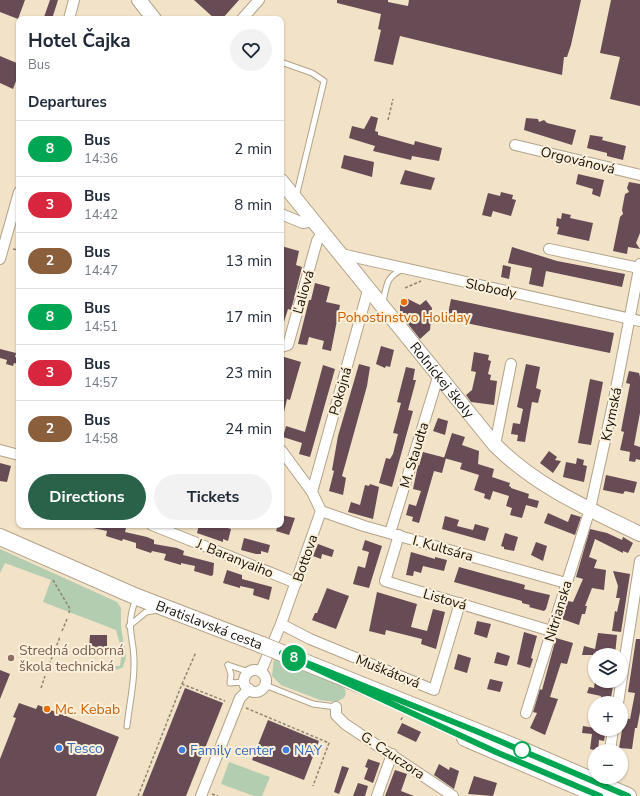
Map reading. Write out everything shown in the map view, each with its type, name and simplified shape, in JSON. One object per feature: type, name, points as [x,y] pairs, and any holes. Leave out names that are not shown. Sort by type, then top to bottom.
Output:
[{"type":"main road","points":[[139,0],[152,16]]},
{"type":"main road","name":"Roľníckej školy","points":[[284,185],[341,254],[438,377],[495,445],[529,476],[640,534]]},
{"type":"main road","name":"Bratislavská cesta","points":[[0,537],[166,608],[454,722],[628,796]]},
{"type":"main road","name":"Bratislavská cesta","points":[[0,546],[58,571],[137,596]]},
{"type":"main road","name":"Bratislavská cesta","points":[[282,653],[496,752],[600,796]]},
{"type":"street","points":[[70,16],[74,0]]},
{"type":"street","points":[[245,16],[259,0]]},
{"type":"street","name":"Orgovánová","points":[[515,145],[640,175]]},
{"type":"street","points":[[0,259],[16,203]]},
{"type":"street","points":[[284,215],[303,223],[313,221]]},
{"type":"street","name":"Ľaliová","points":[[284,346],[288,345],[317,240],[322,232]]},
{"type":"street","points":[[550,249],[640,266]]},
{"type":"street","name":"Slobody","points":[[341,254],[640,321]]},
{"type":"street","name":"Krymská","points":[[590,509],[614,399],[640,266]]},
{"type":"street","name":"Pokojná","points":[[312,492],[368,290]]},
{"type":"street","points":[[495,445],[511,364]]},
{"type":"street","name":"M. Staudta","points":[[395,534],[438,377]]},
{"type":"street","points":[[0,450],[16,454]]},
{"type":"street","points":[[284,454],[312,492],[320,511]]},
{"type":"street","name":"Nitrianska","points":[[526,714],[590,509]]},
{"type":"street","name":"I. Kultsára","points":[[320,511],[364,526],[566,583]]},
{"type":"street","name":"Bottova","points":[[261,671],[281,624],[320,511]]},
{"type":"street","name":"J. Baranyaiho","points":[[173,529],[296,583]]},
{"type":"street","points":[[0,532],[17,544]]},
{"type":"street","name":"Listová","points":[[395,534],[385,581],[551,631]]},
{"type":"street","points":[[619,696],[640,561]]},
{"type":"street","name":"Muškátová","points":[[281,624],[310,639],[434,690],[460,603]]},
{"type":"street","points":[[201,796],[246,686],[246,675],[255,670],[261,671],[266,677],[265,685],[258,691],[246,686]]},
{"type":"street","name":"G. Czuczora","points":[[336,707],[336,715],[352,728],[453,796]]},
{"type":"street","points":[[377,796],[392,754]]},
{"type":"lane","points":[[284,63],[312,73],[324,81],[295,200]]},
{"type":"lane","points":[[382,307],[388,279],[392,274],[403,269]]},
{"type":"lane","points":[[127,726],[134,664],[129,626],[132,609],[137,596]]},
{"type":"lane","points":[[129,626],[146,612],[166,608]]},
{"type":"lane","points":[[246,686],[230,683],[231,674],[228,665],[249,672]]},
{"type":"lane","points":[[265,685],[313,704],[336,707]]},
{"type":"path","points":[[388,120],[393,99]]},
{"type":"path","points":[[405,288],[421,281]]},
{"type":"path","points":[[53,580],[70,609],[69,613]]},
{"type":"path","points":[[62,632],[67,619]]},
{"type":"path","points":[[55,650],[60,637]]},
{"type":"path","points":[[138,796],[196,652]]},
{"type":"path","points":[[48,669],[52,657]]},
{"type":"path","points":[[41,688],[45,676]]},
{"type":"path","points":[[182,684],[225,701]]},
{"type":"path","points":[[242,706],[329,743],[312,786]]},
{"type":"path","points":[[401,720],[404,714]]},
{"type":"green space","points":[[0,549],[117,602],[121,608],[121,627],[126,657],[123,667],[117,670],[114,666],[120,666],[122,652],[116,630],[43,602],[51,580],[5,563],[0,573]]},
{"type":"green space","points":[[274,659],[341,686],[346,691],[344,698],[336,702],[320,700],[281,685],[272,676]]},
{"type":"green space","points":[[229,762],[270,777],[262,796],[254,796],[221,784]]},
{"type":"building","points":[[0,0],[25,0],[19,16],[16,16],[16,18],[0,12]]},
{"type":"building","points":[[50,0],[58,0],[53,16],[44,16]]},
{"type":"building","points":[[194,0],[239,0],[225,16],[212,16]]},
{"type":"building","points":[[337,0],[388,0],[388,2],[408,6],[409,0],[581,0],[571,45],[567,57],[564,57],[562,75],[400,36],[393,65],[374,61],[381,30],[378,29],[381,14],[337,3]]},
{"type":"building","points":[[611,0],[640,0],[640,106],[610,99],[620,57],[600,53]]},
{"type":"building","points":[[0,56],[16,63],[16,81],[13,89],[0,83]]},
{"type":"building","points":[[371,116],[378,118],[375,131],[378,132],[378,135],[414,145],[415,141],[442,148],[439,161],[412,156],[411,160],[373,151],[375,146],[349,138],[352,126],[364,129]]},
{"type":"building","points":[[526,118],[538,119],[539,122],[544,120],[547,123],[576,130],[572,145],[524,130]]},
{"type":"building","points":[[590,135],[603,137],[602,140],[626,146],[623,160],[607,156],[607,153],[587,148]]},
{"type":"building","points":[[344,155],[374,162],[372,177],[341,168]]},
{"type":"building","points":[[405,170],[435,178],[431,190],[400,184]]},
{"type":"building","points":[[578,174],[604,180],[600,197],[592,194],[593,189],[576,184]]},
{"type":"building","points":[[629,182],[640,184],[640,233],[636,243],[640,249],[628,247],[627,254],[613,251],[620,217],[623,214],[622,210],[625,194],[629,192],[627,188]]},
{"type":"building","points":[[501,192],[513,195],[512,199],[516,200],[511,216],[493,211],[491,217],[482,215],[488,193],[500,196]]},
{"type":"building","points":[[562,213],[571,215],[570,218],[593,223],[589,241],[557,234],[559,227],[556,226],[557,218],[561,219]]},
{"type":"building","points":[[284,247],[299,251],[296,265],[302,267],[291,310],[288,309],[284,322]]},
{"type":"building","points":[[512,247],[557,261],[625,274],[622,287],[546,271],[543,287],[529,284],[532,268],[508,263]]},
{"type":"building","points":[[503,265],[511,267],[509,279],[501,277]]},
{"type":"building","points":[[315,283],[330,287],[326,302],[340,305],[331,351],[322,349],[324,341],[309,337],[307,345],[298,344],[309,300],[311,300]]},
{"type":"building","points":[[402,299],[408,299],[420,305],[426,300],[432,308],[430,330],[420,339],[400,314]]},
{"type":"building","points":[[451,299],[614,333],[610,353],[447,319]]},
{"type":"building","points":[[381,346],[394,350],[390,367],[386,366],[385,368],[376,364]]},
{"type":"building","points":[[0,349],[16,353],[16,364],[14,363],[13,366],[6,364],[7,360],[0,358]]},
{"type":"building","points":[[474,352],[489,355],[488,360],[491,361],[488,374],[491,375],[490,380],[497,381],[494,405],[471,402],[466,395],[472,390],[476,372],[471,371]]},
{"type":"building","points":[[284,357],[301,362],[290,400],[287,399],[284,412]]},
{"type":"building","points":[[359,364],[370,367],[367,386],[342,476],[346,478],[343,495],[329,491],[334,471],[332,470],[338,436]]},
{"type":"building","points":[[526,364],[540,367],[536,388],[541,390],[538,403],[532,402],[525,442],[517,441],[518,435],[511,434],[513,423],[520,424],[523,409],[517,407]]},
{"type":"building","points":[[323,365],[335,369],[310,457],[299,454],[302,443],[284,437],[286,426],[305,432]]},
{"type":"building","points":[[406,367],[415,369],[413,380],[416,380],[408,410],[413,411],[392,487],[379,483],[386,458],[390,459],[393,454],[398,434],[393,433],[401,403],[397,402]]},
{"type":"building","points":[[629,371],[639,373],[640,377],[640,413],[634,445],[640,447],[640,460],[636,459],[635,462],[629,461],[630,452],[620,450],[624,432],[621,431],[630,384],[626,383]]},
{"type":"building","points":[[590,379],[603,382],[591,445],[578,443]]},
{"type":"building","points":[[438,418],[448,421],[445,435],[433,431]]},
{"type":"building","points":[[452,433],[465,437],[462,445],[479,451],[478,464],[494,469],[492,477],[510,483],[509,486],[511,488],[529,494],[528,498],[539,501],[537,508],[526,505],[522,518],[510,515],[512,508],[506,506],[509,496],[493,491],[490,500],[484,498],[485,494],[474,490],[479,475],[460,469],[462,463],[444,458]]},
{"type":"building","points":[[549,451],[557,457],[555,460],[561,461],[553,473],[540,463]]},
{"type":"building","points":[[423,452],[446,458],[442,473],[434,471],[419,523],[412,521],[413,517],[406,515],[409,504],[416,506],[421,491],[413,489],[418,465],[419,466]]},
{"type":"building","points":[[577,458],[584,460],[583,465],[587,466],[584,482],[563,477],[566,462],[576,464]]},
{"type":"building","points":[[0,463],[11,466],[7,482],[0,481]]},
{"type":"building","points":[[606,475],[637,482],[634,493],[625,491],[623,494],[603,490]]},
{"type":"building","points":[[370,484],[379,487],[373,519],[348,512],[351,502],[360,505],[365,485],[369,486]]},
{"type":"building","points":[[548,513],[568,522],[571,514],[581,517],[575,535],[544,523]]},
{"type":"building","points":[[284,516],[295,518],[289,535],[276,531],[277,528],[284,528]]},
{"type":"building","points":[[445,516],[459,520],[457,526],[473,530],[475,524],[489,528],[485,541],[442,529]]},
{"type":"building","points":[[93,528],[126,528],[125,532],[147,537],[154,540],[154,544],[177,548],[184,551],[183,555],[214,563],[213,575],[211,576],[194,571],[195,566],[181,563],[181,565],[164,560],[166,554],[152,551],[151,553],[136,548],[136,543],[123,539],[122,541],[106,536],[107,531]]},
{"type":"building","points":[[198,528],[231,529],[228,541],[223,539],[223,542],[197,533]]},
{"type":"building","points":[[590,529],[607,533],[622,540],[623,537],[633,543],[628,553],[623,551],[623,553],[595,539],[589,557],[597,560],[594,568],[606,570],[604,590],[592,588],[585,606],[587,606],[585,614],[582,614],[579,625],[562,619],[568,601],[573,602],[583,579],[576,577]]},
{"type":"building","points":[[505,533],[518,537],[514,551],[504,549],[504,547],[501,546]]},
{"type":"building","points":[[244,538],[270,545],[268,553],[261,551],[261,554],[256,554],[241,550]]},
{"type":"building","points":[[365,540],[382,546],[369,588],[353,584],[358,566],[365,568],[369,552],[362,550]]},
{"type":"building","points":[[536,542],[547,546],[543,561],[531,555]]},
{"type":"building","points":[[318,544],[334,550],[332,557],[322,554],[321,559],[313,556]]},
{"type":"building","points":[[411,552],[435,559],[435,557],[447,560],[444,571],[423,566],[421,573],[414,571],[413,576],[406,575]]},
{"type":"building","points":[[459,567],[525,585],[524,589],[550,595],[546,609],[544,611],[529,607],[530,605],[522,603],[522,601],[454,582]]},
{"type":"building","points":[[227,570],[242,575],[242,579],[272,587],[269,600],[253,595],[254,589],[240,586],[240,588],[223,583]]},
{"type":"building","points":[[613,571],[630,574],[621,632],[612,631],[615,611],[617,612],[620,598],[616,598],[618,586]]},
{"type":"building","points":[[327,588],[349,596],[336,629],[312,620],[315,613],[317,613]]},
{"type":"building","points":[[377,592],[417,604],[411,627],[427,631],[433,609],[445,612],[436,649],[421,644],[422,639],[386,630],[385,635],[369,631]]},
{"type":"building","points":[[477,621],[491,624],[487,638],[474,634]]},
{"type":"building","points":[[524,632],[537,636],[530,668],[517,664]]},
{"type":"building","points":[[598,633],[617,635],[616,648],[595,648]]},
{"type":"building","points":[[90,635],[107,635],[107,649],[89,648]]},
{"type":"building","points":[[556,638],[573,643],[567,664],[561,663],[550,697],[558,699],[545,735],[530,728],[537,713],[533,712],[540,689],[542,690]]},
{"type":"building","points":[[636,639],[640,639],[640,712],[637,728],[635,728],[632,749],[628,749],[628,744],[620,744],[621,736],[628,736],[628,719],[630,719],[635,693],[628,692]]},
{"type":"building","points":[[584,646],[591,648],[588,648],[588,655],[582,655]]},
{"type":"building","points":[[497,652],[510,656],[507,666],[494,663]]},
{"type":"building","points":[[458,654],[471,658],[467,673],[454,669]]},
{"type":"building","points":[[0,670],[10,674],[0,699]]},
{"type":"building","points":[[490,679],[503,682],[500,692],[487,689]]},
{"type":"building","name":"Family center","points":[[185,688],[223,703],[186,796],[142,796]]},
{"type":"building","points":[[589,688],[613,688],[611,696],[601,696],[587,693]]},
{"type":"building","name":"Tesco","points":[[19,703],[36,709],[38,705],[119,737],[96,796],[0,796],[0,759],[16,718],[13,717]]},
{"type":"building","name":"NAY","points":[[268,720],[319,741],[304,780],[252,760]]},
{"type":"building","points":[[402,723],[421,732],[416,742],[397,733]]},
{"type":"building","points":[[583,726],[588,727],[588,734],[582,733]]},
{"type":"building","points":[[592,736],[605,736],[604,741],[599,740],[599,744],[591,744]]},
{"type":"building","points":[[368,759],[380,763],[373,783],[364,779],[368,768],[365,767]]},
{"type":"building","points":[[439,764],[449,770],[450,767],[459,771],[454,789],[434,775]]},
{"type":"building","points":[[342,766],[349,768],[339,794],[334,792]]},
{"type":"building","points":[[395,770],[407,774],[401,791],[414,796],[385,796]]},
{"type":"building","points":[[474,776],[497,783],[493,796],[468,794]]},
{"type":"building","points":[[358,783],[368,786],[365,796],[353,796]]},
{"type":"bus line","name":"8","points":[[600,796],[496,752],[282,653],[476,731],[628,796]]},
{"type":"place","name":"Pohostinstvo Holiday","points":[[404,302]]},
{"type":"place","name":"Stredná odborná škola technická","points":[[11,658]]},
{"type":"place","name":"Mc. Kebab","points":[[47,709]]},
{"type":"place","name":"Tesco","points":[[59,748]]},
{"type":"place","name":"Family center","points":[[182,750]]},
{"type":"place","name":"NAY","points":[[286,750]]}]
